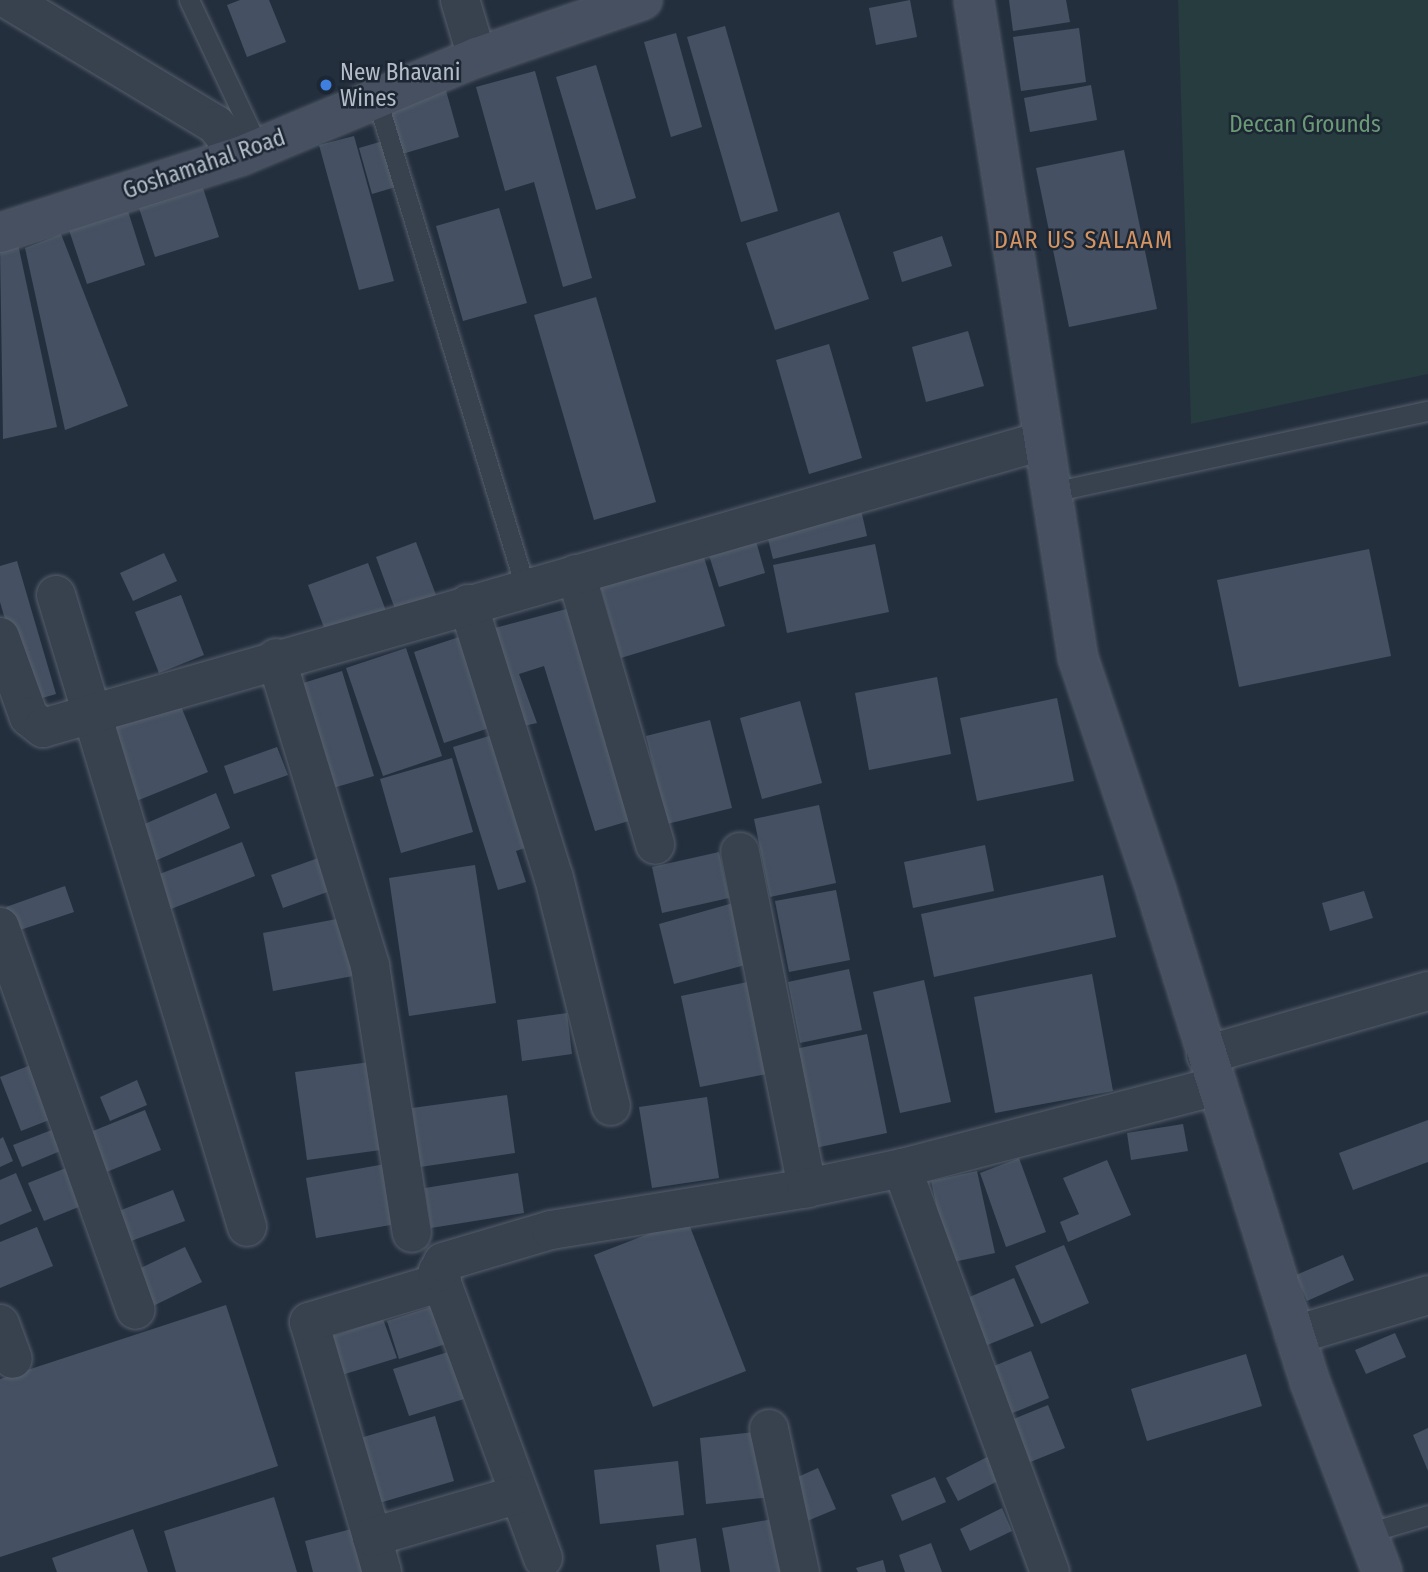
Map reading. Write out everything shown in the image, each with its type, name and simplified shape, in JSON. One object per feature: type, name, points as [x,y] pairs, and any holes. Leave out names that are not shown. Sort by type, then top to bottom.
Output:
[{"type":"street","points":[[9,0],[216,125],[249,152]]},
{"type":"street","points":[[460,0],[477,57]]},
{"type":"street","name":"Goshamahal Road","points":[[0,233],[249,152],[376,96],[477,57],[642,0]]},
{"type":"street","points":[[974,0],[1078,659],[1295,1335],[1382,1572]]},
{"type":"street","points":[[0,638],[35,725],[49,727],[91,712],[276,658],[526,590],[1042,441]]},
{"type":"street","points":[[576,574],[655,845]]},
{"type":"street","points":[[56,595],[247,1227]]},
{"type":"street","points":[[468,604],[554,878],[611,1105]]},
{"type":"street","points":[[276,658],[370,967],[412,1233]]},
{"type":"street","points":[[740,852],[807,1188]]},
{"type":"street","points":[[0,927],[136,1310]]},
{"type":"street","points":[[543,1558],[517,1495],[442,1282],[438,1268],[443,1262],[551,1230],[807,1188],[902,1168],[1211,1071],[1428,991]]},
{"type":"street","points":[[902,1168],[1050,1572]]},
{"type":"street","points":[[442,1282],[309,1322],[377,1555],[517,1495]]},
{"type":"street","points":[[1295,1335],[1428,1295]]},
{"type":"street","points":[[0,1324],[13,1359]]},
{"type":"street","points":[[769,1429],[800,1572]]},
{"type":"lane","points":[[189,0],[249,152]]},
{"type":"lane","points":[[376,96],[526,590]]},
{"type":"lane","points":[[1052,492],[1428,411]]},
{"type":"lane","points":[[1367,1533],[1428,1515]]},
{"type":"green space","name":"Deccan Grounds","points":[[1178,0],[1428,0],[1428,374],[1191,424]]},
{"type":"building","points":[[240,0],[269,0],[286,42],[247,57],[227,5]]},
{"type":"building","points":[[910,0],[917,37],[876,45],[869,8]]},
{"type":"building","points":[[1009,0],[1066,0],[1070,22],[1013,31]]},
{"type":"building","points":[[725,26],[778,211],[741,222],[687,37]]},
{"type":"building","points":[[1079,28],[1086,82],[1021,91],[1013,37]]},
{"type":"building","points":[[676,33],[702,127],[671,137],[644,42]]},
{"type":"building","points":[[596,65],[636,198],[596,210],[556,77]]},
{"type":"building","points":[[535,71],[592,278],[563,287],[534,182],[505,191],[476,87]]},
{"type":"building","points":[[1091,85],[1097,120],[1030,132],[1024,98]]},
{"type":"building","points":[[445,87],[459,137],[399,155],[384,105]]},
{"type":"building","points":[[354,136],[394,281],[359,290],[319,145]]},
{"type":"building","points":[[383,141],[399,186],[372,194],[359,148]]},
{"type":"building","points":[[1124,150],[1157,309],[1069,327],[1036,168]]},
{"type":"building","points":[[203,188],[219,237],[155,257],[139,208]]},
{"type":"building","points":[[499,208],[527,303],[463,321],[436,226]]},
{"type":"building","points":[[128,211],[145,265],[87,284],[69,230]]},
{"type":"building","points":[[839,212],[869,299],[775,330],[746,243]]},
{"type":"building","points":[[61,234],[128,406],[65,430],[25,248]]},
{"type":"building","points":[[942,236],[952,266],[902,282],[893,252]]},
{"type":"building","points":[[18,244],[57,427],[3,439],[0,247]]},
{"type":"building","points":[[596,297],[656,502],[594,520],[534,315]]},
{"type":"building","points":[[968,331],[984,386],[926,402],[912,347]]},
{"type":"building","points":[[829,344],[862,458],[809,474],[776,360]]},
{"type":"building","points":[[859,501],[867,536],[773,559],[764,523]]},
{"type":"building","points":[[754,534],[765,573],[719,587],[707,549]]},
{"type":"building","points":[[416,542],[436,595],[395,609],[376,557]]},
{"type":"building","points":[[875,544],[889,612],[787,633],[773,565]]},
{"type":"building","points":[[1369,549],[1391,656],[1239,687],[1217,580]]},
{"type":"building","points":[[164,553],[177,581],[133,601],[120,573]]},
{"type":"building","points":[[703,554],[725,626],[621,658],[600,585]]},
{"type":"building","points":[[17,561],[56,694],[29,702],[0,602],[0,566]]},
{"type":"building","points":[[368,563],[386,611],[326,633],[308,585]]},
{"type":"building","points":[[181,595],[204,655],[159,673],[135,612]]},
{"type":"building","points":[[574,607],[639,818],[595,831],[544,666],[519,674],[537,723],[519,727],[487,630]]},
{"type":"building","points":[[465,635],[495,726],[444,743],[414,652]]},
{"type":"building","points":[[406,648],[442,756],[383,776],[346,668]]},
{"type":"building","points":[[342,671],[374,776],[333,788],[300,684]]},
{"type":"building","points":[[937,677],[951,754],[869,770],[855,693]]},
{"type":"building","points":[[1057,698],[1074,781],[977,801],[960,718]]},
{"type":"building","points":[[178,699],[208,772],[134,802],[105,729]]},
{"type":"building","points":[[800,701],[822,783],[762,799],[740,718]]},
{"type":"building","points":[[710,720],[732,808],[667,824],[646,736]]},
{"type":"building","points":[[502,732],[537,844],[516,851],[526,882],[498,890],[453,747]]},
{"type":"building","points":[[277,747],[288,775],[234,794],[224,766]]},
{"type":"building","points":[[452,758],[473,832],[401,853],[380,779]]},
{"type":"building","points":[[216,793],[230,828],[155,861],[140,826]]},
{"type":"building","points":[[819,805],[836,883],[770,897],[754,819]]},
{"type":"building","points":[[242,842],[255,876],[166,911],[152,877]]},
{"type":"building","points":[[985,845],[994,891],[913,908],[904,862]]},
{"type":"building","points":[[719,852],[729,898],[662,913],[652,867]]},
{"type":"building","points":[[321,857],[333,890],[283,908],[271,875]]},
{"type":"building","points":[[475,865],[496,1003],[409,1016],[389,878]]},
{"type":"building","points":[[1103,875],[1116,937],[934,977],[921,914]]},
{"type":"building","points":[[65,886],[74,912],[14,932],[6,907]]},
{"type":"building","points":[[836,890],[850,960],[789,972],[775,901]]},
{"type":"building","points":[[1364,891],[1373,918],[1330,931],[1322,903]]},
{"type":"building","points":[[733,903],[749,964],[674,984],[659,924]]},
{"type":"building","points":[[342,918],[353,976],[273,991],[263,933]]},
{"type":"building","points":[[849,969],[862,1030],[800,1043],[788,982]]},
{"type":"building","points":[[1092,974],[1113,1091],[995,1113],[974,997]]},
{"type":"building","points":[[924,980],[951,1102],[900,1113],[873,992]]},
{"type":"building","points":[[752,981],[771,1073],[700,1087],[681,996]]},
{"type":"building","points":[[567,1013],[572,1054],[522,1061],[517,1020]]},
{"type":"building","points":[[867,1034],[887,1133],[815,1148],[795,1049]]},
{"type":"building","points":[[41,1061],[62,1115],[21,1131],[0,1077]]},
{"type":"building","points":[[370,1062],[381,1150],[307,1160],[295,1072]]},
{"type":"building","points":[[137,1080],[147,1105],[110,1121],[100,1097]]},
{"type":"building","points":[[507,1095],[515,1153],[420,1167],[412,1108]]},
{"type":"building","points":[[707,1097],[719,1178],[652,1188],[639,1107]]},
{"type":"building","points":[[145,1110],[161,1150],[99,1175],[83,1135]]},
{"type":"building","points":[[1428,1120],[1428,1162],[1353,1190],[1339,1153]]},
{"type":"building","points":[[1183,1124],[1188,1151],[1131,1160],[1127,1133]]},
{"type":"building","points":[[62,1126],[70,1147],[22,1167],[13,1145]]},
{"type":"building","points":[[3,1137],[13,1161],[0,1167],[0,1139]]},
{"type":"building","points":[[1019,1158],[1046,1232],[1006,1247],[980,1173]]},
{"type":"building","points":[[1107,1160],[1131,1215],[1068,1242],[1060,1222],[1079,1214],[1063,1178]]},
{"type":"building","points":[[391,1163],[402,1223],[316,1238],[306,1178]]},
{"type":"building","points":[[76,1164],[91,1202],[44,1221],[28,1183]]},
{"type":"building","points":[[977,1171],[995,1253],[949,1263],[931,1181]]},
{"type":"building","points":[[16,1173],[32,1211],[0,1225],[0,1180]]},
{"type":"building","points":[[518,1173],[524,1213],[431,1228],[425,1188]]},
{"type":"building","points":[[173,1190],[185,1221],[123,1244],[111,1214]]},
{"type":"building","points":[[687,1219],[746,1371],[653,1407],[594,1255]]},
{"type":"building","points":[[37,1227],[53,1266],[0,1288],[0,1242]]},
{"type":"building","points":[[1064,1245],[1089,1303],[1041,1324],[1015,1266]]},
{"type":"building","points":[[185,1247],[202,1282],[147,1309],[130,1273]]},
{"type":"building","points":[[1343,1255],[1354,1280],[1307,1301],[1296,1275]]},
{"type":"building","points":[[1014,1278],[1034,1326],[980,1348],[960,1301]]},
{"type":"building","points":[[440,1304],[452,1342],[399,1359],[387,1321]]},
{"type":"building","points":[[226,1305],[278,1466],[0,1557],[0,1379]]},
{"type":"building","points":[[383,1319],[397,1358],[332,1378],[319,1341]]},
{"type":"building","points":[[1395,1333],[1406,1357],[1366,1374],[1355,1350]]},
{"type":"building","points":[[1031,1351],[1049,1398],[1003,1417],[984,1370]]},
{"type":"building","points":[[448,1352],[464,1399],[409,1416],[393,1369]]},
{"type":"building","points":[[1246,1354],[1262,1406],[1147,1441],[1131,1389]]},
{"type":"building","points":[[1048,1405],[1065,1448],[1023,1465],[1006,1422]]},
{"type":"building","points":[[435,1416],[454,1481],[369,1506],[350,1441]]},
{"type":"building","points":[[1428,1428],[1428,1471],[1413,1435]]},
{"type":"building","points":[[764,1431],[771,1497],[706,1504],[700,1438]]},
{"type":"building","points":[[989,1456],[1000,1480],[958,1501],[946,1478]]},
{"type":"building","points":[[678,1461],[684,1515],[600,1524],[594,1470]]},
{"type":"building","points":[[818,1468],[836,1509],[800,1524],[782,1484]]},
{"type":"building","points":[[935,1477],[946,1502],[902,1521],[891,1495]]},
{"type":"building","points":[[274,1497],[297,1572],[176,1572],[164,1531]]},
{"type":"building","points":[[1002,1508],[1012,1531],[970,1551],[960,1529]]},
{"type":"building","points":[[773,1519],[784,1572],[730,1572],[722,1528]]},
{"type":"building","points":[[367,1525],[379,1572],[313,1572],[305,1541]]},
{"type":"building","points":[[133,1529],[148,1572],[57,1572],[52,1558]]},
{"type":"building","points":[[696,1538],[701,1572],[660,1572],[656,1545]]},
{"type":"building","points":[[931,1543],[942,1572],[905,1572],[899,1555]]},
{"type":"building","points":[[883,1560],[886,1572],[858,1572],[856,1568]]},
{"type":"place","name":"New Bhavani Wines","points":[[326,85]]},
{"type":"district","name":"DAR US SALAAM","points":[[1084,241]]}]
